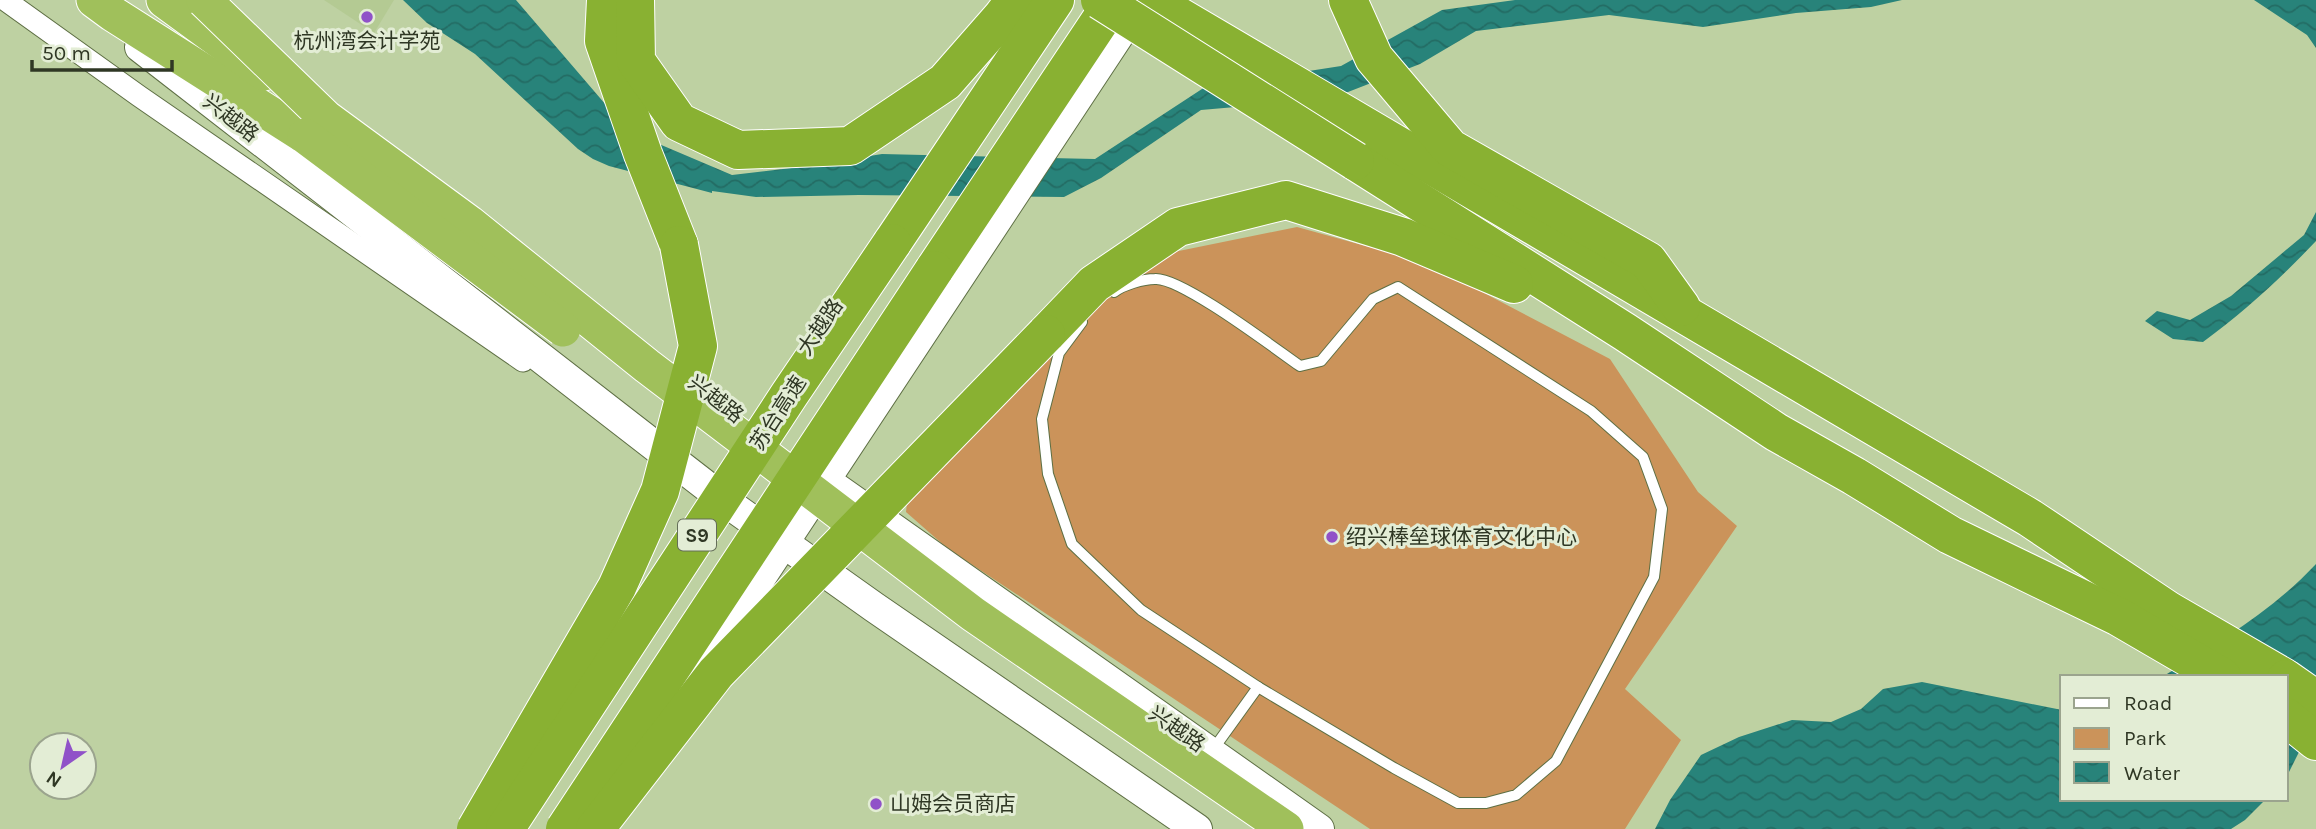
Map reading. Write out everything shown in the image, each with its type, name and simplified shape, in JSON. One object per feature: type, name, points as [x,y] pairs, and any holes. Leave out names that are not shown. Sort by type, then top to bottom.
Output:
[{"type":"highway","points":[[94,0],[315,127]]},
{"type":"highway","points":[[122,0],[315,127],[469,223],[647,366],[973,614],[1286,829]]},
{"type":"highway","points":[[163,0],[500,280],[645,393],[962,631],[1249,829]]},
{"type":"highway","points":[[204,0],[315,127]]},
{"type":"highway","points":[[476,829],[617,587],[660,491],[698,346],[679,245],[643,154],[604,41],[606,0]]},
{"type":"highway","points":[[635,0],[636,61],[679,122],[738,150],[850,146],[945,82],[1015,0]]},
{"type":"highway","name":"苏台高速","points":[[505,829],[789,395],[1055,0]]},
{"type":"highway","points":[[1100,0],[1625,332],[1776,432],[1950,535],[2119,617],[2219,675]]},
{"type":"highway","name":"S9","points":[[565,829],[824,433],[1114,0]]},
{"type":"highway","points":[[1151,0],[2031,518],[2169,611],[2279,675]]},
{"type":"highway","points":[[1348,0],[1374,58],[1450,148],[1648,261],[1689,318]]},
{"type":"highway","points":[[594,829],[716,673],[1094,284],[1178,228],[1286,200],[1403,237],[1625,332]]},
{"type":"highway","points":[[2288,681],[2316,700]]},
{"type":"highway","points":[[2288,719],[2316,741]]},
{"type":"main road","name":"兴越路","points":[[79,0],[712,491],[1197,829]]},
{"type":"main road","name":"兴越路","points":[[194,0],[753,428],[1319,829]]},
{"type":"main road","name":"大越路","points":[[487,829],[1037,0]]},
{"type":"main road","points":[[594,829],[1142,0]]},
{"type":"street","points":[[5,0],[139,96],[712,491]]},
{"type":"lane","points":[[1090,311],[1059,353],[1042,419],[1048,474],[1072,544],[1141,610],[1258,687],[1458,803],[1486,803],[1516,795],[1556,761],[1654,577],[1662,509],[1643,457],[1591,411],[1398,287],[1373,299],[1321,361],[1300,366],[1186,288],[1157,278],[1120,288],[1100,303]]},
{"type":"lane","points":[[1211,753],[1258,687]]},
{"type":"shaded area","name":"杭州湾会计学苑","points":[[324,0],[394,0],[374,33]]},
{"type":"green space","name":"绍兴棒垒球体育文化中心","points":[[1297,227],[1427,263],[1610,359],[1698,492],[1737,526],[1625,689],[1681,740],[1625,829],[1370,829],[947,548],[906,512],[908,493],[1108,287],[1164,254]]},
{"type":"water","points":[[403,0],[516,0],[606,105],[659,144],[732,175],[882,154],[1095,159],[1205,87],[1341,66],[1442,10],[1515,0],[1902,0],[1871,7],[1796,13],[1703,27],[1609,15],[1476,31],[1420,64],[1348,92],[1201,110],[1101,178],[1064,197],[756,197],[712,193],[609,166],[593,159],[578,149],[475,54],[427,23]]},
{"type":"water","points":[[2254,0],[2316,0],[2316,48],[2307,35]]},
{"type":"water","points":[[2316,212],[2316,241],[2262,294],[2203,342],[2173,339],[2145,321],[2157,311],[2190,320],[2231,296],[2304,235]]},
{"type":"water","points":[[2316,564],[2316,718],[2288,774],[2288,675],[2165,675],[2262,612]]},
{"type":"water","points":[[1922,682],[2060,710],[2060,801],[2264,801],[2245,820],[2231,829],[1655,829],[1670,800],[1701,755],[1739,737],[1792,720],[1831,722],[1861,709],[1883,689]]},
{"type":"place","name":"杭州湾会计学苑","points":[[367,17]]},
{"type":"place","name":"绍兴棒垒球体育文化中心","points":[[1332,537]]},
{"type":"place","name":"山姆会员商店","points":[[876,804]]}]
